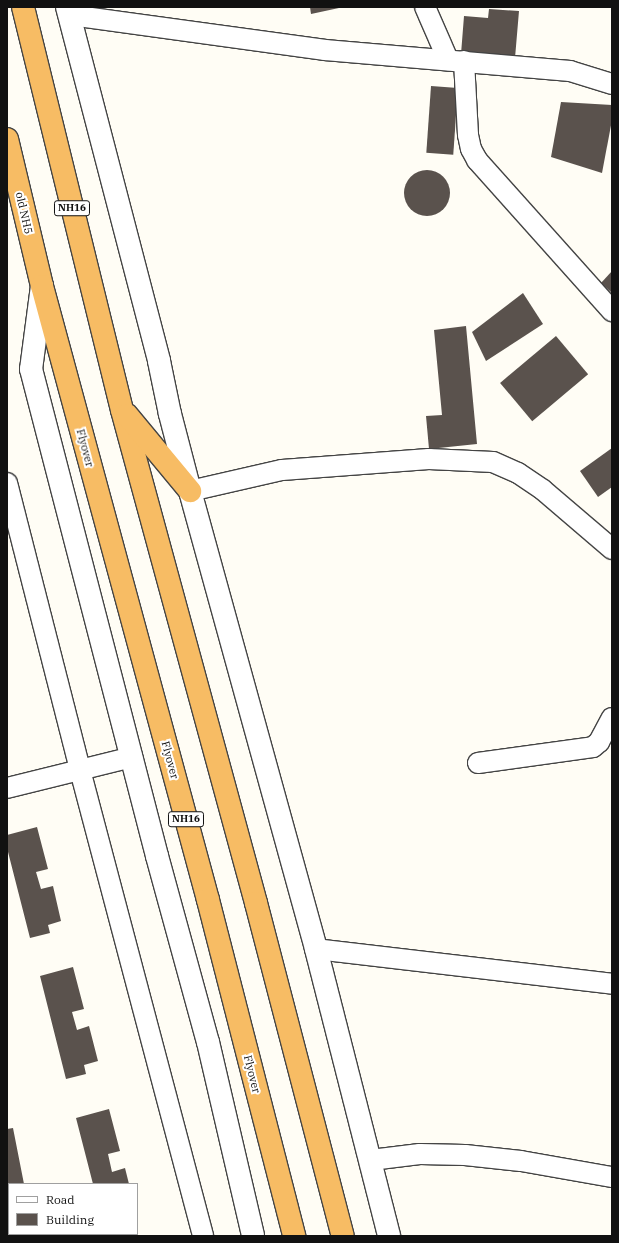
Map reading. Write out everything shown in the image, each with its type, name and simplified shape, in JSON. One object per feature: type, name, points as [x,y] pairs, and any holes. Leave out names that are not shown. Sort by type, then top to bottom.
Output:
[{"type":"highway","name":"NH16","points":[[23,7],[122,410],[256,903],[343,1236]]},
{"type":"highway","name":"old NH5","points":[[7,139],[42,286]]},
{"type":"highway","name":"Flyover","points":[[42,286],[206,893],[294,1236]]},
{"type":"highway","points":[[122,410],[190,491]]},
{"type":"street","points":[[425,7],[456,61],[468,136],[471,149],[477,160],[612,311]]},
{"type":"street","points":[[389,1236],[316,949],[190,491],[170,414],[159,361],[68,11],[325,50],[570,71],[612,84]]},
{"type":"street","points":[[42,286],[31,369],[208,1042],[253,1236]]},
{"type":"street","points":[[190,491],[282,470],[429,459],[493,462],[518,473],[543,490],[612,549]]},
{"type":"street","points":[[7,483],[80,770],[202,1236]]},
{"type":"street","points":[[478,763],[593,747],[599,742],[612,718]]},
{"type":"street","points":[[7,788],[132,757]]},
{"type":"street","points":[[316,949],[612,984]]},
{"type":"street","points":[[370,1160],[420,1154],[465,1155],[521,1161],[612,1177]]},
{"type":"building","points":[[310,7],[339,7],[339,8],[311,14]]},
{"type":"building","points":[[489,9],[519,11],[515,58],[461,54],[464,16],[488,18]]},
{"type":"building","points":[[431,86],[458,88],[453,155],[426,153]]},
{"type":"building","points":[[561,102],[612,105],[612,120],[602,173],[551,157]]},
{"type":"building","points":[[432,170],[436,171],[446,180],[449,184],[449,202],[440,212],[432,216],[422,216],[414,212],[405,202],[404,188],[408,180],[418,171]]},
{"type":"building","points":[[612,271],[612,293],[601,283]]},
{"type":"building","points":[[523,293],[543,324],[486,361],[472,332]]},
{"type":"building","points":[[466,326],[477,444],[429,449],[426,416],[442,415],[434,330]]},
{"type":"building","points":[[556,336],[588,374],[532,421],[500,383]]},
{"type":"building","points":[[612,448],[612,487],[598,497],[580,471]]},
{"type":"building","points":[[37,827],[48,869],[36,872],[41,889],[53,886],[61,921],[48,925],[50,933],[30,938],[7,848],[7,835]]},
{"type":"building","points":[[73,967],[84,1009],[72,1012],[77,1030],[89,1026],[98,1061],[84,1065],[86,1074],[66,1079],[40,976]]},
{"type":"building","points":[[109,1109],[120,1151],[108,1154],[112,1172],[125,1168],[129,1183],[93,1183],[76,1118]]},
{"type":"building","points":[[13,1128],[24,1183],[8,1183],[8,1235],[21,1235],[7,1236],[7,1129]]}]
